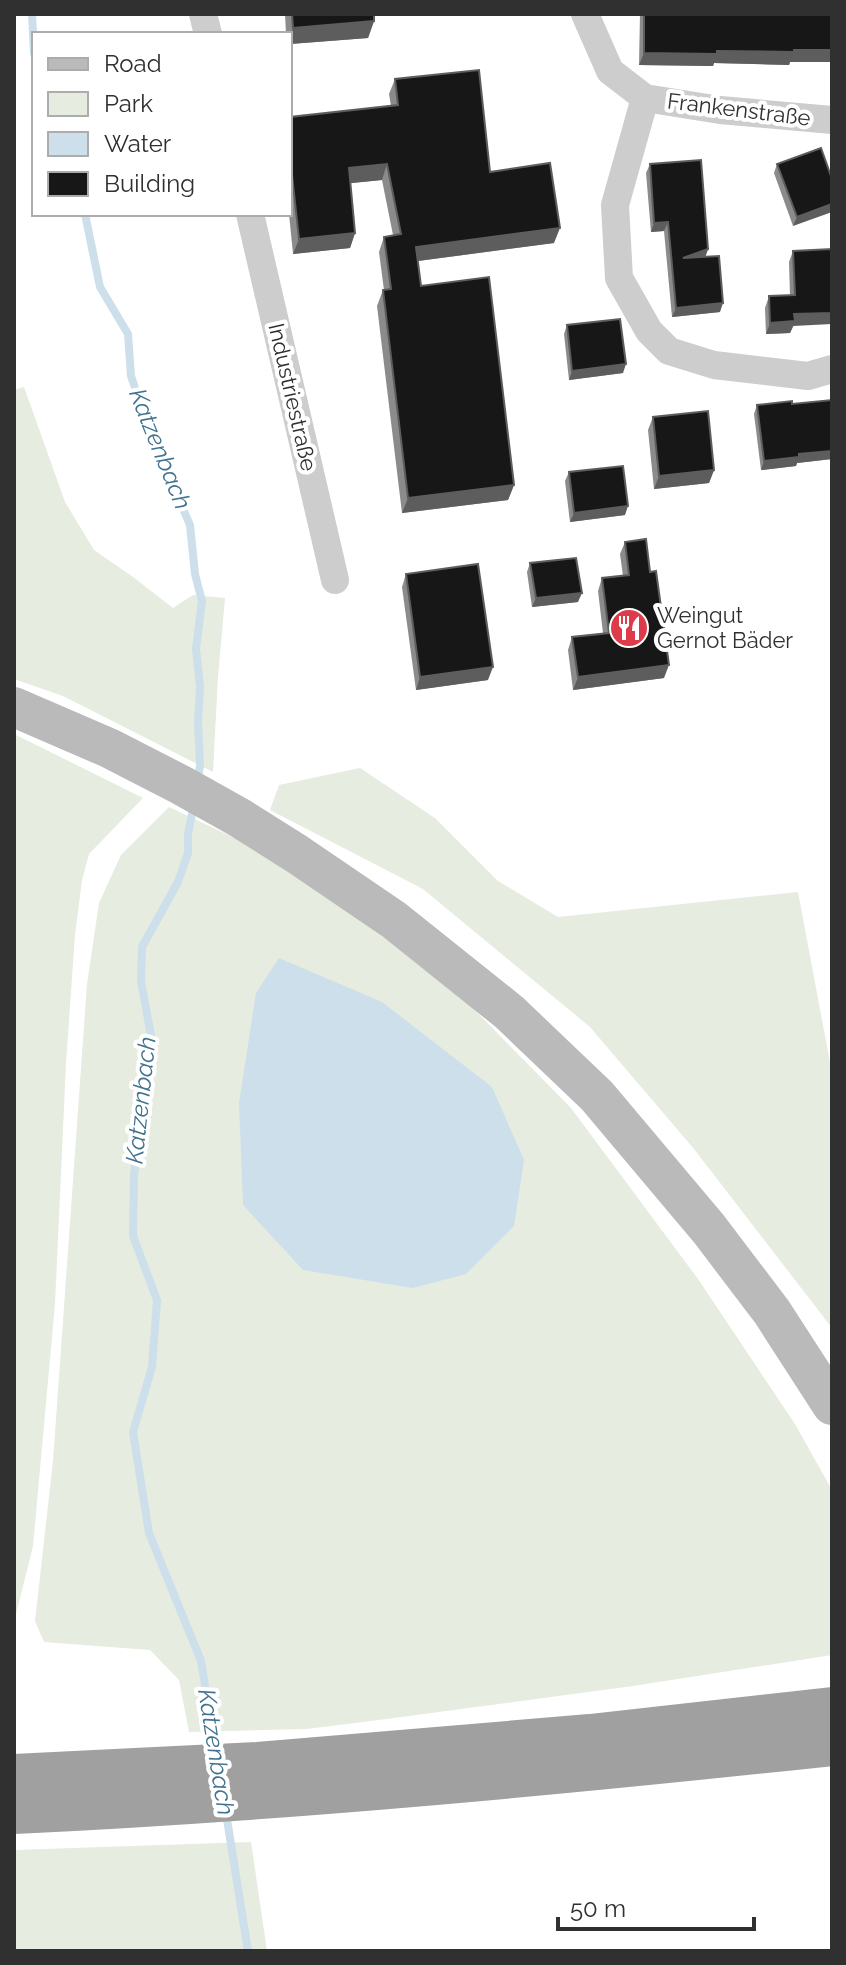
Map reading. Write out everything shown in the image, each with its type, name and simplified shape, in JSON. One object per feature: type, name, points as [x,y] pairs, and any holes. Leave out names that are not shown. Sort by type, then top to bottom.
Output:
[{"type":"highway","points":[[261,1781],[590,1736],[832,1709]]},
{"type":"highway","points":[[14,1812],[156,1787],[597,1769],[832,1744]]},
{"type":"highway","points":[[14,1776],[156,1787]]},
{"type":"main road","points":[[14,707],[109,748],[181,785],[297,854],[394,920],[509,1012],[597,1096],[709,1229],[763,1300],[832,1405]]},
{"type":"street","name":"Frankenstraße","points":[[585,14],[610,71],[645,98],[720,110],[832,120]]},
{"type":"street","name":"Frankenstraße","points":[[645,98],[615,205],[619,278],[649,331],[669,351],[714,365],[808,376],[832,369]]},
{"type":"street","name":"Industriestraße","points":[[250,216],[335,580]]},
{"type":"green space","points":[[24,387],[65,502],[94,550],[173,608],[193,595],[225,598],[213,772],[63,696],[14,679],[14,390]]},
{"type":"green space","points":[[14,734],[143,798],[89,854],[82,880],[66,1063],[55,1304],[33,1546],[14,1622]]},
{"type":"green space","points":[[360,768],[435,818],[498,881],[558,917],[798,892],[832,1073],[832,1328],[694,1149],[590,1027],[423,889],[270,810],[279,785]]},
{"type":"green space","points":[[169,807],[277,858],[455,990],[571,1108],[698,1279],[795,1424],[832,1490],[832,1655],[633,1686],[306,1729],[189,1732],[179,1680],[150,1650],[44,1642],[35,1621],[53,1461],[87,984],[99,903],[121,855]]},
{"type":"green space","points":[[251,1842],[267,1951],[14,1951],[14,1850]]},
{"type":"water","points":[[279,958],[382,1002],[492,1087],[524,1160],[514,1226],[466,1274],[413,1288],[303,1270],[243,1205],[239,1103],[256,993]]},
{"type":"building","points":[[292,14],[374,14],[374,21],[293,28]]},
{"type":"building","points":[[644,14],[832,14],[832,50],[644,53]]},
{"type":"building","points":[[479,70],[490,172],[550,163],[560,228],[416,247],[421,286],[489,277],[514,485],[408,498],[383,290],[391,289],[384,237],[401,234],[387,164],[349,168],[355,233],[299,239],[292,175],[292,117],[398,105],[395,79]]},
{"type":"building","points":[[821,148],[832,179],[832,204],[797,217],[777,164]]},
{"type":"building","points":[[701,160],[708,249],[683,258],[719,256],[723,303],[676,308],[668,222],[654,223],[650,164]]},
{"type":"building","points":[[832,249],[832,313],[794,314],[795,321],[770,323],[769,296],[795,295],[793,251]]},
{"type":"building","points":[[620,319],[626,364],[572,371],[567,325]]},
{"type":"building","points":[[832,400],[832,451],[764,461],[757,405]]},
{"type":"building","points":[[708,411],[714,470],[659,476],[653,417]]},
{"type":"building","points":[[623,466],[628,506],[574,513],[569,472]]},
{"type":"building","points":[[646,539],[650,572],[656,571],[669,665],[578,677],[572,637],[609,633],[602,578],[629,575],[625,542]]},
{"type":"building","points":[[576,558],[582,593],[536,598],[530,563]]},
{"type":"building","points":[[478,564],[493,667],[420,677],[406,574]]},
{"type":"waterway","name":"Katzenbach","points":[[32,14],[33,32]]},
{"type":"waterway","name":"Katzenbach","points":[[85,216],[100,287],[128,334],[131,376],[153,440],[190,525],[195,574],[202,601],[196,649],[200,687],[200,766],[197,783]]},
{"type":"waterway","name":"Katzenbach","points":[[194,804],[188,853],[178,882],[142,947],[141,981],[152,1041],[143,1089],[134,1176],[133,1236],[157,1300],[152,1367],[133,1432],[149,1533],[201,1661],[216,1753]]},
{"type":"waterway","name":"Katzenbach","points":[[226,1813],[248,1951]]},
{"type":"place","name":"Weingut Gernot Bäder","points":[[629,628]]}]
